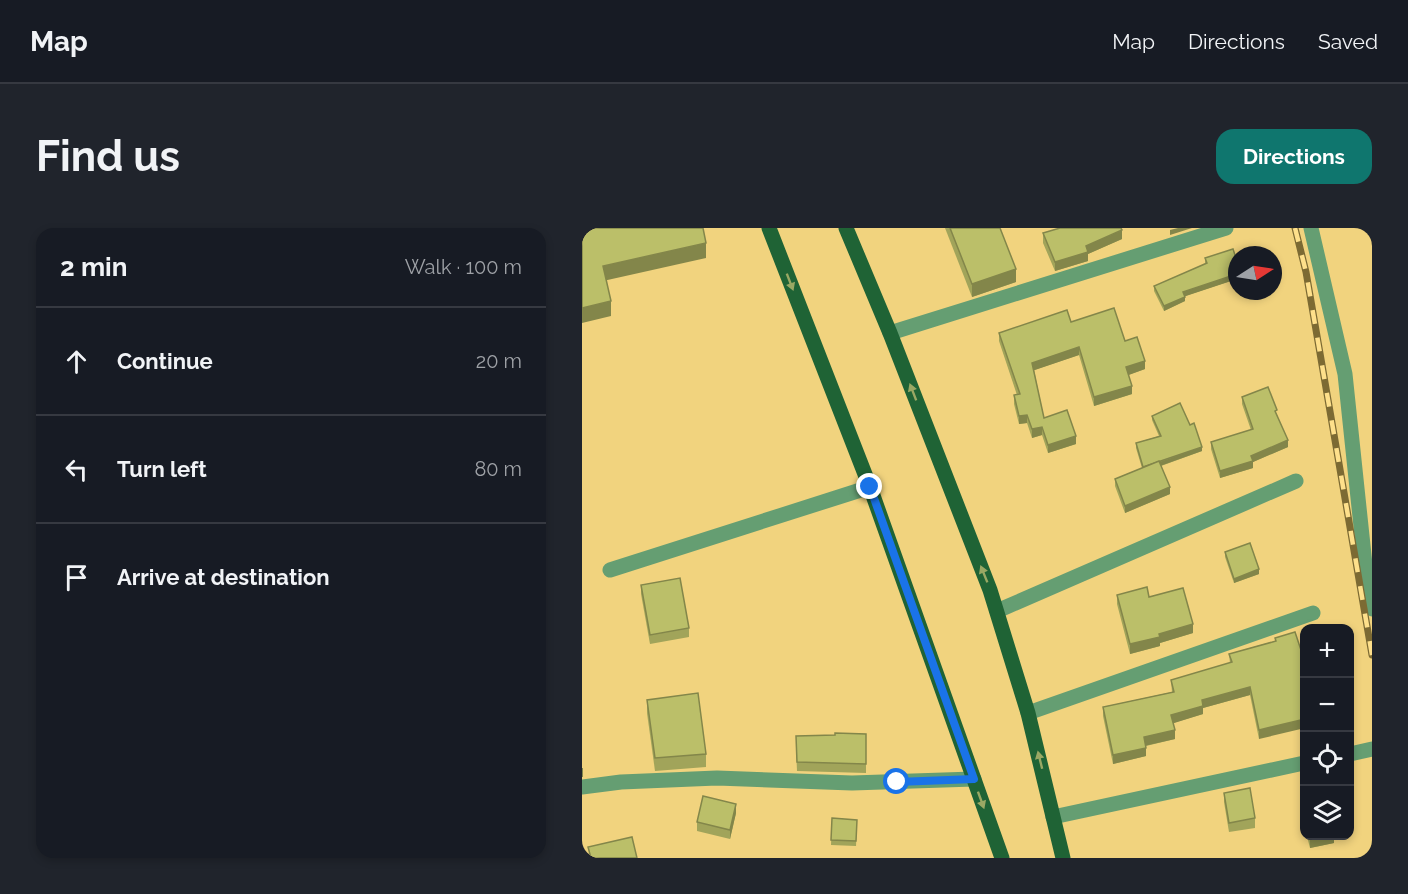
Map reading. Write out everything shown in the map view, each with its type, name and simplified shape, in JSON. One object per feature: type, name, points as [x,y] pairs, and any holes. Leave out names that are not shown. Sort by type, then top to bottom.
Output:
[{"type":"main road","points":[[769,228],[870,487],[1002,858]]},
{"type":"main road","points":[[846,228],[890,333],[997,611],[1028,713],[1063,858]]},
{"type":"street","points":[[890,333],[1226,228]]},
{"type":"street","points":[[1311,228],[1345,374],[1366,574],[1372,609]]},
{"type":"street","points":[[997,611],[1296,481]]},
{"type":"street","points":[[610,570],[870,487]]},
{"type":"street","points":[[1028,713],[1313,614]]},
{"type":"street","points":[[1354,753],[1372,749]]},
{"type":"street","points":[[1053,817],[1300,765]]},
{"type":"street","points":[[582,788],[621,782],[717,778],[852,783],[974,779]]},
{"type":"building","points":[[582,228],[703,228],[706,243],[603,266],[611,301],[582,308]]},
{"type":"building","points":[[950,228],[1000,228],[1016,269],[972,284]]},
{"type":"building","points":[[1060,228],[1121,228],[1122,230],[1086,246],[1088,252],[1055,262],[1043,233]]},
{"type":"building","points":[[1228,251],[1228,277],[1183,292],[1185,297],[1164,306],[1154,286],[1207,263],[1205,258]]},
{"type":"building","points":[[1114,308],[1125,341],[1137,337],[1145,361],[1126,367],[1132,386],[1094,397],[1079,347],[1032,363],[1044,418],[1067,410],[1076,436],[1048,445],[1042,427],[1032,429],[1027,415],[1019,416],[1014,395],[1020,394],[999,333],[1067,310],[1071,322]]},
{"type":"building","points":[[1268,387],[1277,410],[1275,411],[1288,440],[1251,456],[1253,461],[1220,471],[1211,442],[1253,429],[1242,397]]},
{"type":"building","points":[[1180,403],[1190,425],[1194,423],[1202,447],[1143,467],[1136,443],[1161,436],[1152,416]]},
{"type":"building","points":[[1159,461],[1170,487],[1125,506],[1115,479]]},
{"type":"building","points":[[1250,543],[1259,569],[1234,579],[1225,552]]},
{"type":"building","points":[[680,578],[689,628],[650,635],[641,585]]},
{"type":"building","points":[[1147,587],[1149,597],[1183,588],[1193,624],[1159,634],[1160,637],[1130,644],[1117,595]]},
{"type":"building","points":[[1295,632],[1300,647],[1300,720],[1259,730],[1250,687],[1202,700],[1203,706],[1171,715],[1175,730],[1144,737],[1146,748],[1113,755],[1103,707],[1174,692],[1171,680],[1232,662],[1229,654],[1276,641],[1275,638]]},
{"type":"building","points":[[698,693],[706,754],[655,758],[647,700]]},
{"type":"building","points":[[835,733],[866,734],[866,764],[797,762],[796,736],[835,735]]},
{"type":"building","points":[[1250,788],[1255,818],[1229,823],[1224,793]]},
{"type":"building","points":[[703,796],[736,804],[730,830],[697,822]]},
{"type":"building","points":[[832,818],[857,820],[856,841],[831,840]]},
{"type":"building","points":[[632,837],[637,858],[591,858],[588,847]]},
{"type":"railway","points":[[1295,228],[1306,272],[1372,655]]},
{"type":"route","points":[[870,487],[974,779],[897,782]]}]
